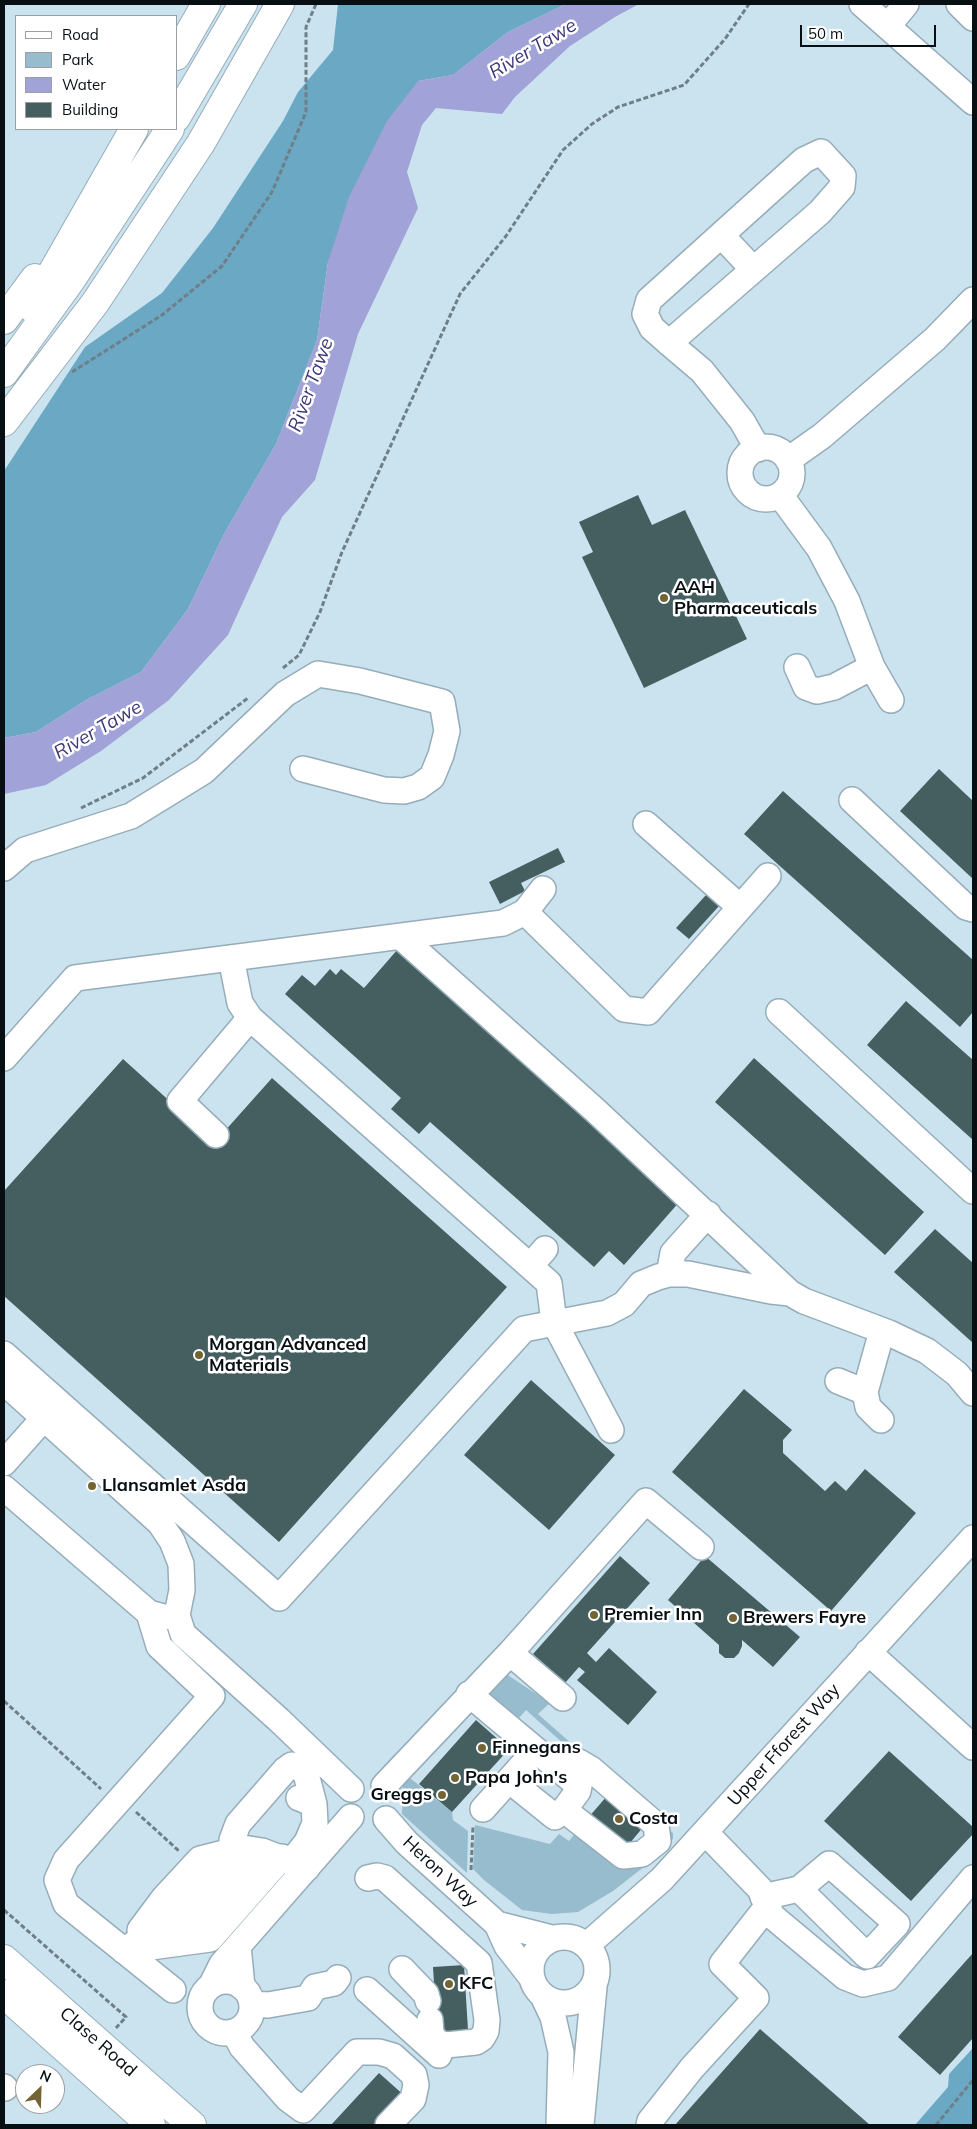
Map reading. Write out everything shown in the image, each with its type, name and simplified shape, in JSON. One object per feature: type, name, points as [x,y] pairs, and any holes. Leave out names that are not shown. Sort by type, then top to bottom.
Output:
[{"type":"main road","points":[[178,53],[206,4]]},
{"type":"main road","points":[[178,115],[243,4]]},
{"type":"main road","points":[[201,143],[280,4]]},
{"type":"main road","points":[[4,422],[95,302],[294,4]]},
{"type":"main road","points":[[4,358],[133,130]]},
{"type":"main road","points":[[4,373],[71,280],[169,130]]},
{"type":"main road","points":[[4,320],[98,192]]},
{"type":"main road","name":"Clase Road","points":[[4,1959],[192,2125]]},
{"type":"main road","name":"Clase Road","points":[[4,1994],[151,2125]]},
{"type":"street","points":[[862,4],[973,102]]},
{"type":"street","points":[[888,26],[906,4]]},
{"type":"street","points":[[959,4],[973,18]]},
{"type":"street","points":[[669,343],[820,212],[842,187],[843,176],[821,152],[804,160],[649,300],[645,314],[652,328],[669,343],[702,371],[742,421],[758,449]]},
{"type":"street","points":[[722,235],[753,269]]},
{"type":"street","points":[[788,460],[822,436],[935,339],[973,300]]},
{"type":"street","points":[[758,449],[775,449],[788,460],[791,479],[787,488],[780,495],[763,499],[755,497],[742,485],[740,468],[744,459],[758,449]]},
{"type":"street","points":[[780,495],[819,548],[847,601],[872,667],[890,700]]},
{"type":"street","points":[[797,667],[806,687],[817,691],[834,687],[872,667]]},
{"type":"street","points":[[4,868],[25,850],[131,816],[204,771],[285,694],[318,674],[360,681],[442,702],[447,731],[442,755],[432,777],[418,787],[404,791],[384,790],[304,769]]},
{"type":"street","points":[[852,800],[966,907],[973,909]]},
{"type":"street","points":[[646,824],[740,907]]},
{"type":"street","points":[[525,912],[624,1009],[648,1012],[768,876]]},
{"type":"street","points":[[4,1058],[75,978],[503,923],[525,912],[543,889]]},
{"type":"street","points":[[401,937],[708,1214],[790,1293],[804,1301],[882,1331],[927,1351],[957,1374],[973,1393]]},
{"type":"street","points":[[231,958],[240,1003],[250,1018],[487,1214],[537,1258],[549,1283],[554,1322],[611,1430]]},
{"type":"street","points":[[778,1012],[973,1191]]},
{"type":"street","points":[[216,1135],[180,1100],[250,1018]]},
{"type":"street","points":[[669,1274],[673,1253],[686,1236],[708,1214]]},
{"type":"street","points":[[4,1354],[279,1598],[524,1329],[554,1322],[584,1319],[607,1313],[624,1304],[641,1284],[669,1274],[688,1274],[771,1291],[790,1293]]},
{"type":"street","points":[[838,1381],[868,1409],[882,1331]]},
{"type":"street","points":[[4,1382],[164,1529],[172,1540],[181,1564],[182,1590],[178,1615],[183,1634],[279,1720],[351,1789]]},
{"type":"street","points":[[4,1463],[44,1418]]},
{"type":"street","points":[[4,1488],[149,1613],[179,1622]]},
{"type":"street","points":[[384,1786],[510,1652],[646,1501],[685,1542]]},
{"type":"street","name":"Upper Fforest Way","points":[[587,1945],[662,1879],[973,1538]]},
{"type":"street","points":[[149,1613],[159,1646],[212,1696],[66,1860],[57,1880],[66,1904],[173,1990],[212,2029],[226,2033],[234,2032],[246,2024],[252,2011],[247,1995],[238,1946]]},
{"type":"street","points":[[510,1652],[563,1698]]},
{"type":"street","points":[[868,1652],[973,1747]]},
{"type":"street","points":[[469,1694],[579,1786],[578,1791],[564,1810],[555,1817],[509,1780]]},
{"type":"street","points":[[478,1818],[536,1750]]},
{"type":"street","points":[[556,1765],[579,1762],[591,1769],[656,1825],[658,1841],[642,1854],[622,1856],[564,1810]]},
{"type":"street","points":[[124,1951],[164,1898],[200,1859],[236,1850],[242,1848],[280,1855],[307,1842],[315,1823],[306,1801],[306,1774],[300,1768],[292,1765],[285,1770],[238,1824],[232,1840],[236,1850]]},
{"type":"street","points":[[370,1780],[384,1786],[392,1798],[392,1806],[386,1819],[372,1826],[364,1826],[351,1817],[346,1803],[351,1789],[363,1781],[370,1780]]},
{"type":"street","points":[[124,1951],[210,1939],[280,1855],[351,1817]]},
{"type":"street","name":"Heron Way","points":[[386,1819],[407,1843],[497,1924],[507,1946],[538,1987]]},
{"type":"street","points":[[704,1832],[760,1889],[772,1916],[845,1976],[863,1984],[888,1978],[973,1878]]},
{"type":"street","points":[[124,1951],[180,1911],[236,1850]]},
{"type":"street","points":[[202,2017],[201,2000],[222,1964],[238,1946],[280,1855]]},
{"type":"street","points":[[368,1878],[377,1876],[385,1878],[479,1963],[487,2020],[486,2031],[482,2038],[476,2042],[446,2045],[437,2042],[431,2034],[426,1994],[402,1969]]},
{"type":"street","points":[[649,2125],[650,2121],[692,2068],[756,1998],[722,1964],[765,1903],[799,1889]]},
{"type":"street","name":"Heron Way","points":[[497,1924],[552,1938]]},
{"type":"street","points":[[558,2125],[561,2052],[553,2017],[538,1987],[533,1959],[537,1950],[552,1938],[571,1937],[587,1945],[594,1954],[598,1965],[598,1976],[594,1987],[581,2125]]},
{"type":"street","points":[[173,1990],[200,1997],[208,1989],[226,1982],[268,2005],[308,1998],[315,1987],[334,1983],[338,1978]]},
{"type":"street","points":[[538,1987],[554,2002],[565,2003],[576,2001],[586,1996],[594,1987]]},
{"type":"street","points":[[367,1990],[439,2055]]},
{"type":"street","points":[[234,2032],[242,2047],[303,2118],[357,2052],[379,2052],[393,2056],[414,2075],[416,2085],[413,2099],[388,2125]]},
{"type":"path","points":[[66,376],[162,315],[222,266],[266,200],[306,112],[306,27],[316,4]]},
{"type":"path","points":[[276,674],[299,655],[320,612],[342,552],[460,294],[506,236],[563,150],[592,124],[618,107],[684,85],[725,39],[749,4]]},
{"type":"path","points":[[74,810],[143,778],[209,730],[254,692]]},
{"type":"path","points":[[4,1701],[110,1796],[132,1808],[184,1856],[200,1859]]},
{"type":"path","points":[[471,1870],[478,1818]]},
{"type":"path","points":[[4,1910],[126,2017]]},
{"type":"path","points":[[936,2125],[973,2080]]},
{"type":"green space","points":[[506,1674],[550,1703],[538,1714],[673,1833],[673,1839],[649,1863],[613,1891],[578,1912],[552,1914],[522,1910],[484,1880],[473,1869],[475,1825],[550,1844],[559,1834],[569,1841],[577,1831],[607,1855],[664,1839],[558,1753],[565,1745],[526,1710],[518,1719],[487,1692]]},
{"type":"green space","points":[[410,1778],[452,1812],[453,1820],[468,1831],[467,1873],[402,1814],[403,1785]]},
{"type":"shaded area","points":[[338,4],[566,4],[508,32],[453,75],[418,81],[328,262],[317,340],[276,444],[224,534],[188,609],[141,672],[86,700],[36,732],[4,738],[4,471],[85,347],[162,293],[213,228],[283,121],[298,92],[333,50]]},
{"type":"shaded area","points":[[973,2048],[973,2125],[915,2125],[948,2087],[949,2074]]},
{"type":"water","name":"River Tawe","points":[[566,4],[639,4],[570,46],[515,97],[502,114],[436,108],[422,125],[407,172],[418,208],[358,334],[315,480],[282,517],[228,635],[169,700],[101,751],[46,785],[4,794],[4,738],[36,732],[86,700],[141,672],[188,609],[224,534],[276,444],[317,340],[328,262],[349,197],[387,121],[418,81],[453,75],[508,32]]},
{"type":"building","name":"AAH Pharmaceuticals","points":[[638,495],[652,525],[685,510],[747,639],[644,688],[582,557],[593,552],[579,522]]},
{"type":"building","points":[[939,769],[973,801],[973,879],[900,811]]},
{"type":"building","points":[[783,791],[973,960],[973,1012],[960,1027],[744,834]]},
{"type":"building","points":[[558,848],[565,862],[521,883],[525,891],[500,904],[489,882]]},
{"type":"building","points":[[706,895],[719,906],[689,939],[676,928]]},
{"type":"building","points":[[398,949],[681,1200],[624,1265],[609,1251],[594,1267],[430,1122],[419,1134],[391,1109],[401,1098],[285,994],[302,975],[315,986],[330,969],[336,975],[341,969],[364,988]]},
{"type":"building","points":[[906,1001],[973,1060],[973,1140],[867,1045]]},
{"type":"building","points":[[754,1058],[924,1212],[885,1255],[715,1102]]},
{"type":"building","name":"Morgan Advanced Materials","points":[[123,1059],[215,1142],[272,1078],[507,1287],[279,1542],[4,1296],[4,1191]]},
{"type":"building","points":[[935,1229],[973,1263],[973,1343],[894,1272]]},
{"type":"building","points":[[531,1380],[615,1455],[549,1530],[464,1455]]},
{"type":"building","points":[[744,1389],[792,1430],[783,1440],[783,1453],[825,1491],[835,1481],[846,1491],[865,1469],[916,1513],[831,1611],[672,1472]]},
{"type":"building","name":"Premier Inn","points":[[620,1556],[650,1583],[587,1653],[596,1662],[609,1648],[657,1692],[628,1725],[577,1680],[585,1672],[579,1667],[565,1683],[533,1654]]},
{"type":"building","name":"Brewers Fayre","points":[[705,1556],[800,1637],[773,1667],[742,1640],[739,1653],[734,1658],[725,1658],[719,1653],[719,1645],[668,1600]]},
{"type":"building","points":[[476,1720],[509,1749],[452,1812],[419,1784]]},
{"type":"building","points":[[889,1751],[973,1827],[973,1834],[911,1901],[824,1821]]},
{"type":"building","name":"Costa","points":[[613,1789],[649,1820],[625,1849],[588,1818]]},
{"type":"building","points":[[973,1953],[973,2038],[940,2075],[898,2037]]},
{"type":"building","name":"KFC","points":[[464,1965],[468,2030],[437,2032],[422,2020],[420,2001],[435,2000],[433,1967]]},
{"type":"building","points":[[760,2029],[870,2125],[675,2125]]},
{"type":"building","points":[[379,2073],[406,2097],[380,2125],[331,2125]]},
{"type":"place","name":"AAH Pharmaceuticals","points":[[664,598]]},
{"type":"place","name":"Morgan Advanced Materials","points":[[199,1355]]},
{"type":"place","name":"Llansamlet Asda","points":[[92,1486]]},
{"type":"place","name":"Premier Inn","points":[[594,1615]]},
{"type":"place","name":"Brewers Fayre","points":[[733,1618]]},
{"type":"place","name":"Finnegans","points":[[482,1748]]},
{"type":"place","name":"Papa John's","points":[[455,1778]]},
{"type":"place","name":"Greggs","points":[[442,1795]]},
{"type":"place","name":"Costa","points":[[619,1819]]},
{"type":"place","name":"KFC","points":[[449,1984]]}]
